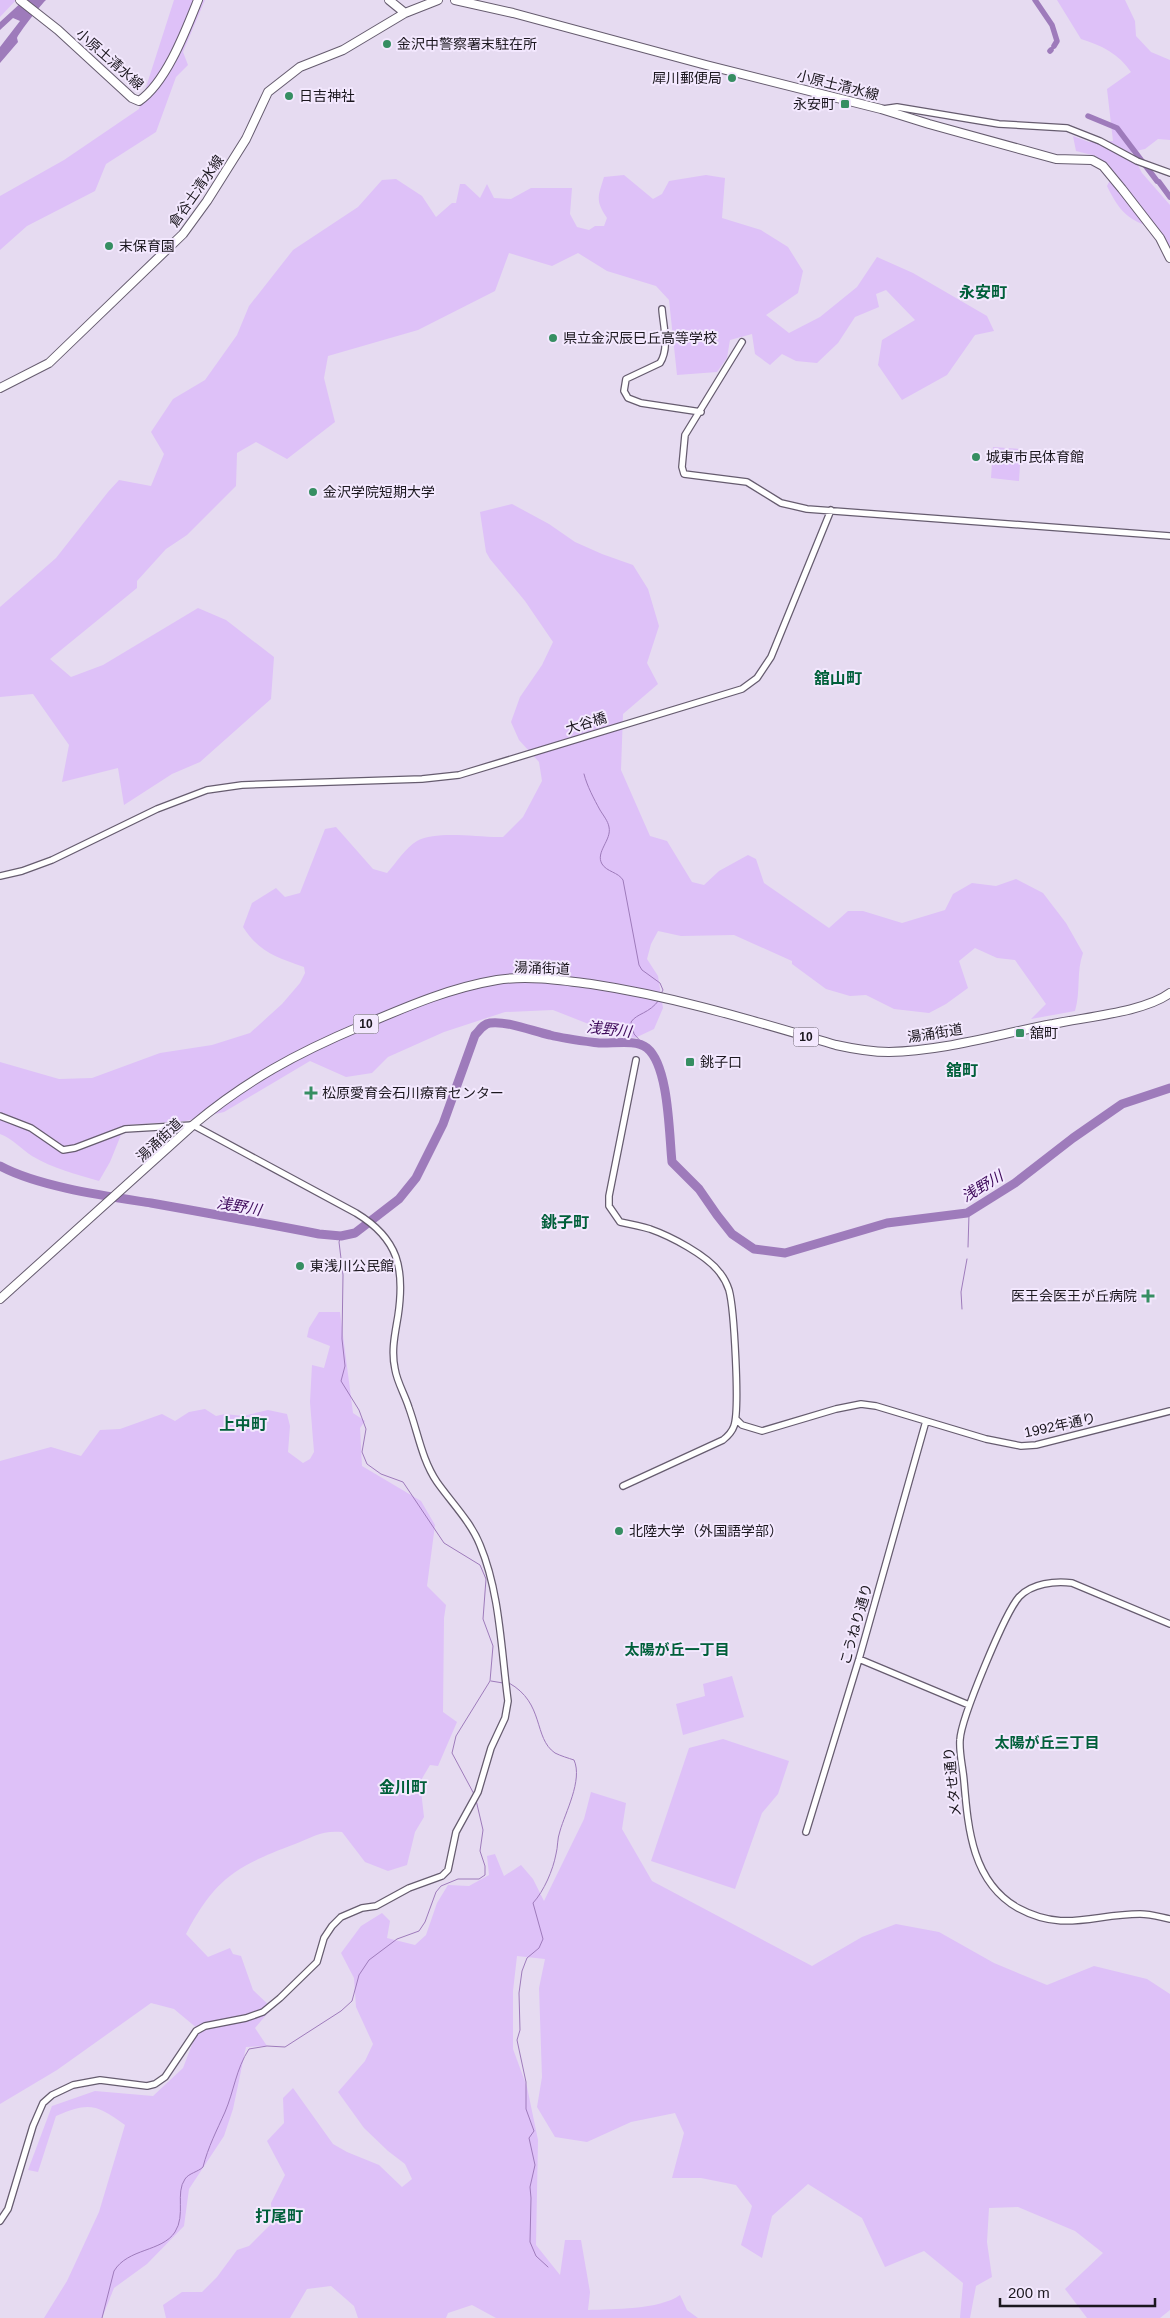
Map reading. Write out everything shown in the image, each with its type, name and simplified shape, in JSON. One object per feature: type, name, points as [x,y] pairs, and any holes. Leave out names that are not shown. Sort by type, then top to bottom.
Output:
[{"type":"main road","name":"小原土清水線","points":[[20,0],[132,98],[139,100],[150,93],[156,83],[183,36],[198,0]]},
{"type":"main road","points":[[389,0],[405,13],[438,0]]},
{"type":"main road","name":"小原土清水線","points":[[455,0],[541,20],[706,65],[881,109],[1056,159],[1085,158],[1098,162],[1122,189],[1160,238],[1170,258]]},
{"type":"main road","name":"倉谷土清水線","points":[[0,388],[49,363],[183,234],[207,201],[246,139],[268,92],[300,67],[360,42],[405,13]]},
{"type":"main road","name":"湯涌街道","points":[[0,1299],[193,1125],[230,1097],[290,1058],[423,1000],[466,986],[499,979],[546,979],[646,993],[668,997],[855,1050],[888,1052],[947,1045],[1113,1013],[1154,1001],[1170,993]]},
{"type":"street","points":[[881,109],[897,107],[998,124],[1067,128],[1100,141],[1137,161],[1170,173]]},
{"type":"street","points":[[662,308],[665,352],[663,359],[660,363],[626,380],[624,391],[628,398],[641,403],[701,412]]},
{"type":"street","points":[[742,342],[701,412],[685,435],[682,467],[684,474],[748,482],[781,503],[799,508],[1170,536]]},
{"type":"street","name":"大谷橋","points":[[0,876],[22,871],[52,860],[157,809],[207,790],[250,785],[422,779],[459,775],[742,689],[757,678],[771,657],[831,510]]},
{"type":"street","points":[[623,1486],[723,1440],[730,1434],[736,1419],[734,1321],[730,1292],[721,1274],[704,1259],[679,1242],[650,1229],[620,1222],[609,1206],[610,1190],[636,1060]]},
{"type":"street","points":[[0,1116],[31,1128],[63,1150],[125,1129],[193,1125],[356,1213],[373,1223],[384,1234],[397,1257],[401,1273],[402,1288],[393,1346],[395,1370],[424,1457],[436,1481],[479,1542],[491,1574],[508,1701],[505,1718],[491,1748],[478,1792],[452,1842],[448,1870],[442,1876],[409,1888],[376,1906],[362,1908],[341,1917],[324,1938],[317,1962],[280,1998],[263,2012],[246,2018],[205,2026],[196,2032],[174,2066],[165,2077],[155,2084],[147,2086],[100,2080],[73,2085],[52,2095],[43,2103],[33,2126],[8,2209],[0,2221]]},
{"type":"street","name":"1992年通り","points":[[736,1419],[742,1425],[762,1431],[836,1409],[861,1404],[876,1406],[1021,1446],[1036,1445],[1170,1411]]},
{"type":"street","name":"こうねり通り","points":[[806,1832],[859,1658],[926,1421]]},
{"type":"street","name":"メタせ通り","points":[[1170,1624],[1072,1582],[1057,1581],[1045,1583],[1020,1596],[1008,1616],[969,1705],[960,1739],[970,1836],[980,1867],[995,1888],[1016,1907],[1042,1919],[1068,1921],[1140,1914],[1170,1918]]},
{"type":"street","points":[[859,1658],[969,1705]]},
{"type":"shaded area","points":[[0,0],[16,0],[0,17]]},
{"type":"shaded area","points":[[24,0],[46,0],[18,35],[18,42],[0,63],[0,47],[20,21],[13,18],[0,30],[0,22]]},
{"type":"shaded area","points":[[174,0],[205,0],[183,52],[188,65],[176,77],[156,132],[106,164],[95,191],[27,226],[0,250],[0,196],[64,160],[139,109]]},
{"type":"shaded area","points":[[1057,0],[1125,0],[1135,21],[1136,36],[1151,52],[1170,60],[1170,140],[1158,139],[1145,149],[1131,152],[1142,173],[1170,205],[1170,248],[1160,230],[1134,220],[1117,204],[1107,186],[1114,172],[1096,156],[1076,151],[1073,136],[1089,142],[1113,141],[1107,89],[1131,72],[1121,60],[1109,51],[1081,39]]},
{"type":"shaded area","points":[[624,175],[653,199],[662,194],[669,181],[706,175],[725,178],[722,218],[761,230],[788,247],[803,271],[798,293],[766,315],[789,333],[820,317],[857,287],[877,257],[913,273],[987,316],[994,331],[975,335],[947,375],[902,400],[878,365],[882,340],[915,320],[886,290],[876,294],[879,307],[855,317],[838,343],[817,363],[796,361],[782,354],[770,365],[755,354],[752,334],[730,340],[727,358],[717,372],[677,375],[669,300],[656,286],[607,271],[578,253],[552,266],[509,253],[495,291],[418,330],[328,356],[324,378],[335,422],[287,459],[256,442],[237,453],[236,486],[187,535],[166,549],[137,581],[137,588],[50,659],[71,677],[103,665],[198,608],[226,620],[274,657],[271,699],[200,762],[172,774],[124,805],[118,768],[62,782],[69,745],[33,694],[0,697],[0,607],[56,558],[119,480],[151,486],[164,454],[151,432],[173,399],[205,380],[237,335],[249,306],[293,250],[358,207],[382,180],[396,179],[422,196],[436,217],[452,203],[456,203],[460,184],[465,184],[480,198],[487,184],[494,198],[511,199],[531,188],[572,188],[570,214],[577,227],[589,230],[595,226],[604,226],[607,218],[599,202],[600,189],[604,177]]},
{"type":"shaded area","points":[[993,447],[1021,449],[1019,481],[991,478]]},
{"type":"shaded area","points":[[512,504],[549,524],[575,542],[633,565],[648,589],[659,626],[647,663],[658,684],[623,714],[621,770],[650,836],[667,841],[692,882],[704,885],[719,871],[748,855],[756,859],[764,883],[829,928],[848,911],[863,911],[902,923],[945,910],[953,894],[972,883],[996,886],[1016,879],[1043,893],[1066,923],[1083,953],[1075,1011],[1031,1019],[1046,1004],[1015,960],[997,958],[975,948],[959,961],[968,988],[946,1004],[929,1013],[894,1009],[866,995],[850,996],[826,989],[792,964],[792,961],[734,935],[681,936],[658,931],[651,944],[647,959],[658,976],[663,1008],[654,1029],[635,1038],[614,1034],[553,1010],[505,1012],[444,1032],[388,1057],[372,1073],[346,1077],[310,1061],[224,1112],[185,1121],[125,1125],[110,1162],[99,1181],[40,1161],[0,1134],[0,1062],[59,1079],[92,1078],[160,1053],[212,1045],[250,1033],[282,1004],[300,983],[305,973],[304,967],[269,953],[249,936],[243,927],[252,903],[276,888],[285,897],[300,893],[325,829],[336,827],[373,869],[387,873],[405,851],[417,841],[447,835],[503,837],[523,817],[542,781],[539,762],[519,740],[511,722],[520,697],[542,665],[553,642],[525,601],[486,552],[480,512]]},
{"type":"shaded area","points":[[319,1312],[340,1312],[353,1413],[365,1421],[360,1428],[362,1466],[421,1501],[435,1525],[427,1586],[446,1605],[444,1618],[443,1712],[457,1722],[438,1766],[430,1765],[420,1782],[424,1817],[415,1832],[407,1865],[388,1871],[365,1862],[342,1832],[329,1832],[275,1852],[243,1867],[230,1876],[207,1899],[186,1934],[208,1957],[230,1948],[233,1954],[241,1956],[253,1990],[272,2008],[255,2028],[267,2046],[246,2047],[233,2109],[224,2136],[189,2189],[184,2226],[147,2264],[114,2288],[102,2318],[44,2318],[67,2281],[99,2212],[125,2125],[107,2113],[92,2107],[77,2109],[56,2116],[38,2172],[28,2170],[52,2106],[95,2091],[153,2096],[183,2068],[198,2029],[174,2009],[151,2003],[57,2070],[0,2104],[0,1461],[51,1447],[81,1456],[100,1430],[120,1429],[162,1414],[175,1421],[189,1412],[205,1409],[216,1416],[225,1414],[243,1416],[268,1410],[287,1414],[290,1426],[288,1452],[303,1463],[310,1459],[314,1452],[310,1402],[312,1365],[324,1368],[330,1346],[307,1337],[309,1328]]},
{"type":"shaded area","points":[[732,1676],[744,1717],[683,1735],[676,1704],[705,1696],[703,1684]]},
{"type":"shaded area","points":[[723,1739],[789,1761],[778,1794],[762,1813],[735,1889],[651,1861],[689,1748]]},
{"type":"shaded area","points":[[591,1792],[626,1803],[622,1829],[652,1881],[812,1966],[862,1937],[896,1924],[939,1932],[994,1963],[1047,1985],[1094,1966],[1147,1979],[1170,1994],[1170,2310],[1160,2318],[1087,2318],[1065,2289],[1103,2253],[1075,2231],[1018,2207],[989,2208],[987,2242],[992,2277],[976,2286],[970,2318],[960,2318],[963,2283],[924,2251],[885,2267],[862,2218],[808,2184],[772,2216],[762,2258],[741,2245],[752,2206],[736,2185],[701,2178],[672,2178],[684,2133],[675,2113],[631,2122],[587,2142],[555,2137],[537,2107],[542,2077],[539,1988],[545,1959],[517,1956],[513,1991],[513,2049],[527,2087],[538,2140],[536,2245],[560,2275],[565,2240],[581,2240],[590,2292],[588,2310],[648,2306],[660,2304],[680,2295],[687,2310],[698,2318],[496,2318],[472,2305],[448,2313],[446,2318],[358,2318],[354,2306],[331,2286],[307,2289],[290,2318],[166,2318],[163,2305],[182,2292],[202,2292],[217,2277],[237,2250],[249,2246],[272,2223],[271,2203],[285,2175],[267,2141],[284,2123],[283,2098],[293,2088],[333,2144],[379,2165],[402,2187],[412,2179],[405,2164],[364,2128],[338,2092],[365,2061],[373,2044],[356,2007],[354,1978],[341,1953],[361,1926],[382,1913],[390,1921],[387,1938],[415,1945],[426,1935],[437,1903],[448,1885],[469,1886],[489,1875],[487,1856],[495,1854],[504,1876],[521,1865],[533,1879],[544,1901],[584,1819]]},
{"type":"waterway","points":[[1035,0],[1052,25],[1057,41],[1054,46]]},
{"type":"waterway","points":[[1088,116],[1117,128],[1157,181]]},
{"type":"waterway","points":[[1159,182],[1170,197]]},
{"type":"waterway","points":[[584,774],[609,827],[608,837],[600,859],[604,867],[623,880],[639,965],[642,970],[660,983],[663,990],[661,994]]},
{"type":"waterway","points":[[646,1047],[634,1034],[631,1022],[659,1000]]},
{"type":"waterway","name":"浅野川","points":[[0,1166],[34,1180],[94,1194],[319,1234],[341,1236],[355,1233],[399,1199],[416,1178],[443,1124],[475,1035],[490,1023],[505,1023],[568,1039],[599,1043],[630,1043],[647,1048],[660,1069],[664,1085],[669,1118],[672,1162],[699,1189],[732,1234],[754,1249],[785,1253],[887,1223],[967,1213],[1015,1183],[1073,1138],[1122,1104],[1170,1088]]},
{"type":"waterway","points":[[967,1213],[969,1214],[968,1247]]},
{"type":"waterway","points":[[341,1236],[339,1242],[343,1275],[342,1339],[345,1366],[341,1381],[359,1410],[366,1429],[362,1452],[367,1464],[381,1474],[403,1482],[444,1543],[480,1565],[486,1579],[483,1619],[493,1646],[490,1681],[456,1736],[452,1753],[474,1794]]},
{"type":"waterway","points":[[962,1309],[961,1292],[967,1259]]},
{"type":"waterway","points":[[491,1681],[503,1683]]},
{"type":"waterway","points":[[509,1683],[528,1700],[534,1710],[548,1747],[555,1753],[574,1760],[576,1768],[575,1787],[559,1834],[553,1867],[533,1903],[543,1939],[539,1948],[527,1958],[522,1971],[519,1993],[520,2030],[517,2040],[526,2082],[526,2109],[534,2131],[529,2138],[535,2165],[530,2187],[530,2242],[536,2256],[548,2267]]},
{"type":"waterway","points":[[102,2318],[114,2271],[128,2258],[162,2243],[175,2232],[180,2219],[182,2185],[187,2177],[203,2167],[228,2104],[241,2064],[249,2049],[267,2046],[285,2047],[341,2011],[352,2001],[359,1975],[369,1960],[397,1939],[419,1931],[425,1922],[436,1892],[441,1886],[458,1879],[479,1879],[485,1875],[485,1866],[480,1851],[483,1830],[476,1800]]},
{"type":"place","name":"金沢中警察署末駐在所","points":[[387,44]]},
{"type":"place","name":"犀川郵便局","points":[[732,78]]},
{"type":"place","name":"日吉神社","points":[[289,96]]},
{"type":"place","name":"永安町","points":[[845,104]]},
{"type":"place","name":"末保育園","points":[[109,246]]},
{"type":"place","name":"県立金沢辰巳丘高等学校","points":[[553,338]]},
{"type":"place","name":"城東市民体育館","points":[[976,457]]},
{"type":"place","name":"金沢学院短期大学","points":[[313,492]]},
{"type":"place","name":"舘町","points":[[1020,1033]]},
{"type":"place","name":"銚子口","points":[[690,1062]]},
{"type":"place","name":"松原愛育会石川療育センター","points":[[311,1093]]},
{"type":"place","name":"東浅川公民館","points":[[300,1266]]},
{"type":"place","name":"医王会医王が丘病院","points":[[1148,1296]]},
{"type":"place","name":"北陸大学（外国語学部）","points":[[619,1531]]},
{"type":"district","name":"永安町","points":[[983,292]]},
{"type":"district","name":"舘山町","points":[[838,678]]},
{"type":"district","name":"舘町","points":[[962,1070]]},
{"type":"district","name":"銚子町","points":[[565,1222]]},
{"type":"district","name":"上中町","points":[[243,1424]]},
{"type":"district","name":"太陽が丘一丁目","points":[[677,1649]]},
{"type":"district","name":"太陽が丘三丁目","points":[[1047,1742]]},
{"type":"district","name":"金川町","points":[[403,1787]]},
{"type":"district","name":"打尾町","points":[[279,2216]]}]
